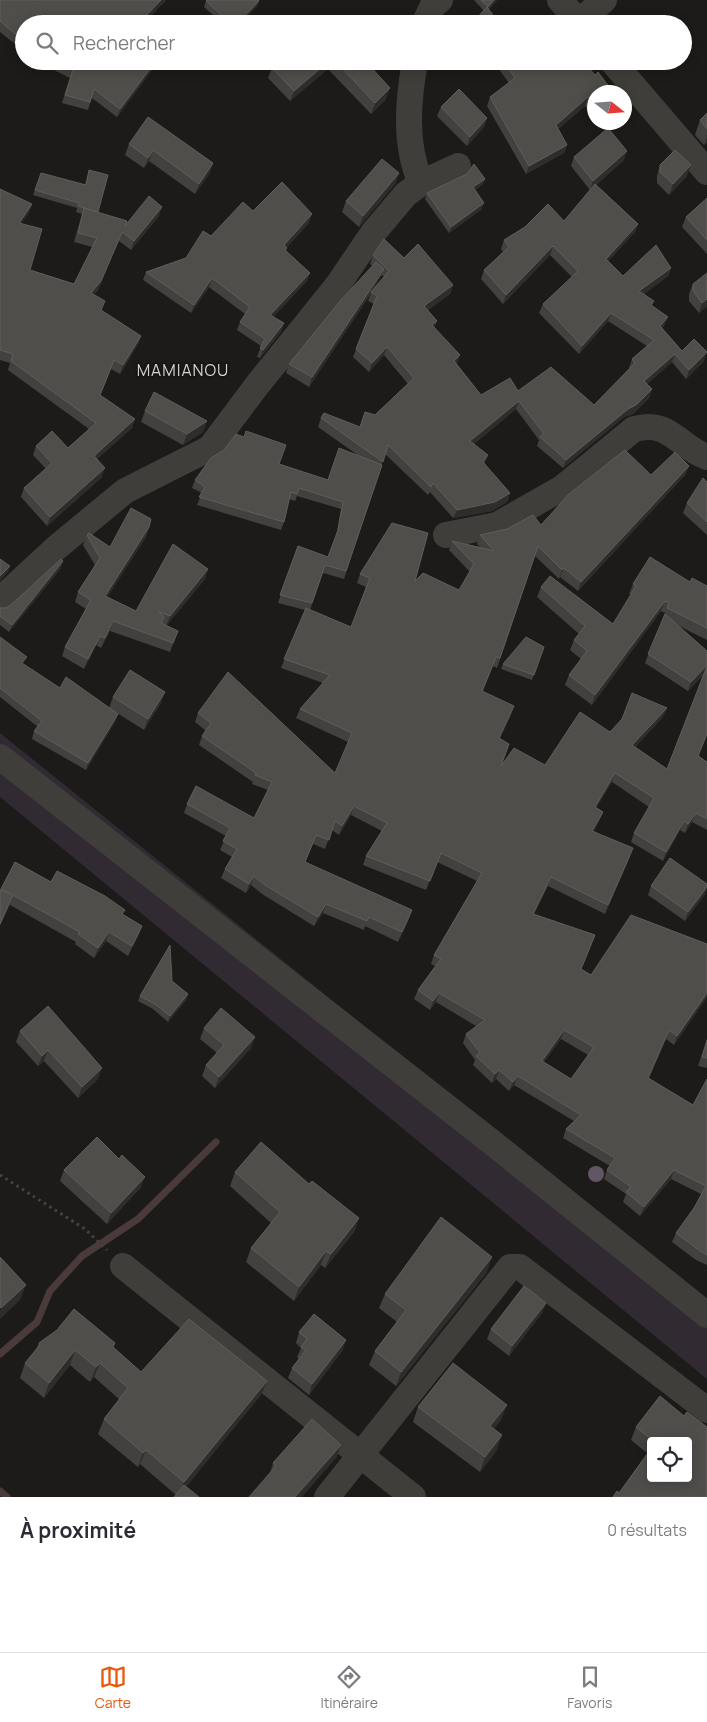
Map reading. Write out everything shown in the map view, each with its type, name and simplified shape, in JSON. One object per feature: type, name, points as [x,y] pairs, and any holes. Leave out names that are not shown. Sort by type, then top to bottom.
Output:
[{"type":"street","points":[[428,15],[432,7],[440,0]]},
{"type":"street","points":[[560,0],[573,15]]},
{"type":"street","points":[[588,15],[604,0]]},
{"type":"street","points":[[413,70],[408,99],[414,168],[421,183]]},
{"type":"street","points":[[620,70],[707,172]]},
{"type":"street","points":[[0,600],[56,548],[125,491],[210,448],[336,286],[373,233],[406,194],[421,183],[458,166]]},
{"type":"street","points":[[446,535],[497,525],[554,493],[634,429],[646,426],[658,427],[707,457]]},
{"type":"street","points":[[0,757],[494,1144],[707,1315]]},
{"type":"street","points":[[115,1258],[413,1497]]},
{"type":"street","points":[[327,1497],[510,1267],[520,1267],[707,1410]]},
{"type":"path","points":[[0,1174],[92,1236],[115,1258]]},
{"type":"shaded area","points":[[0,733],[707,1302],[707,1379],[0,797]]},
{"type":"building","points":[[0,0],[161,0],[147,15],[15,15],[15,34],[0,21]]},
{"type":"building","points":[[481,0],[494,0],[488,7]]},
{"type":"building","points":[[206,1],[259,1],[246,15],[221,15]]},
{"type":"building","points":[[487,7],[493,15],[479,15]]},
{"type":"building","points":[[73,70],[149,70],[120,109],[94,89],[90,102],[65,95]]},
{"type":"building","points":[[274,70],[318,70],[294,91]]},
{"type":"building","points":[[344,70],[374,70],[390,88],[375,103]]},
{"type":"building","points":[[509,70],[591,70],[595,75],[598,72],[608,85],[587,85],[587,98],[556,125],[567,145],[529,166],[490,97],[515,78]]},
{"type":"building","points":[[459,89],[487,118],[470,137],[441,107]]},
{"type":"building","points":[[707,113],[707,129],[700,120]]},
{"type":"building","points":[[148,117],[213,163],[199,184],[153,150],[148,158],[129,144]]},
{"type":"building","points":[[606,130],[610,130],[627,151],[593,181],[574,157]]},
{"type":"building","points":[[675,150],[691,165],[673,184],[660,172],[660,165]]},
{"type":"building","points":[[382,159],[399,173],[363,216],[346,201]]},
{"type":"building","points":[[474,164],[485,179],[473,187],[484,203],[451,227],[427,193],[467,174]]},
{"type":"building","points":[[89,170],[108,175],[98,212],[78,206],[79,203],[35,190],[41,173],[86,185]]},
{"type":"building","points":[[282,182],[312,214],[284,245],[287,248],[285,250],[310,273],[270,315],[284,323],[263,350],[260,348],[265,339],[240,322],[250,307],[212,278],[194,305],[146,272],[186,258],[203,231],[211,236],[243,202],[253,211]]},
{"type":"building","points":[[595,184],[638,224],[606,259],[623,276],[656,245],[671,268],[639,291],[654,301],[651,305],[668,317],[660,326],[682,351],[694,339],[707,352],[689,370],[675,354],[644,381],[652,389],[636,405],[628,409],[566,460],[540,437],[544,434],[519,401],[470,441],[488,455],[483,462],[510,493],[495,502],[457,510],[433,483],[431,487],[388,445],[383,462],[321,418],[324,413],[360,427],[365,412],[375,415],[414,378],[387,347],[372,363],[356,349],[377,296],[371,292],[389,271],[373,255],[384,239],[404,258],[418,244],[453,285],[424,306],[437,321],[432,325],[460,355],[454,361],[481,395],[510,378],[518,391],[551,367],[594,405],[635,363],[632,359],[654,340],[611,313],[582,346],[543,304],[578,271],[553,246],[506,295],[484,270],[509,247],[504,240],[525,227],[548,204],[564,221]]},
{"type":"building","points":[[0,189],[32,204],[19,223],[42,229],[30,270],[74,284],[97,238],[78,233],[84,208],[127,221],[125,226],[149,196],[162,207],[134,241],[122,232],[101,281],[91,293],[105,301],[101,310],[141,336],[123,365],[114,360],[100,395],[135,419],[94,456],[105,468],[50,517],[24,488],[52,463],[36,446],[52,431],[68,448],[96,423],[11,361],[13,354],[0,350]]},
{"type":"building","points":[[707,198],[707,240],[686,217]]},
{"type":"building","points":[[376,262],[384,269],[312,377],[289,364],[341,300]]},
{"type":"building","points":[[707,273],[707,299],[702,303],[693,291],[693,284]]},
{"type":"building","points":[[154,392],[207,421],[187,434],[145,411]]},
{"type":"building","points":[[246,431],[286,445],[279,464],[328,480],[339,448],[382,465],[346,571],[325,565],[312,603],[280,595],[298,546],[328,557],[338,530],[343,502],[299,488],[297,494],[291,492],[284,522],[199,497],[205,487],[195,480],[211,458],[224,450],[236,434],[244,437]]},
{"type":"building","points":[[625,450],[651,475],[675,452],[689,466],[581,582],[564,568],[562,570],[538,546],[500,658],[496,657],[482,691],[514,706],[499,738],[509,744],[501,766],[514,748],[545,765],[580,712],[610,732],[622,719],[632,693],[667,708],[632,745],[667,769],[707,666],[707,734],[698,756],[707,762],[707,819],[696,813],[688,824],[684,821],[666,852],[634,833],[654,798],[615,773],[595,807],[603,812],[592,831],[633,848],[608,905],[551,877],[533,914],[595,935],[581,969],[591,975],[631,915],[707,944],[707,993],[677,1036],[669,1030],[648,1078],[693,1105],[707,1079],[707,1255],[676,1233],[694,1208],[706,1186],[674,1170],[644,1207],[626,1192],[631,1187],[607,1170],[615,1158],[566,1129],[581,1115],[518,1076],[513,1082],[499,1070],[495,1074],[476,1056],[480,1053],[466,1034],[485,1020],[439,993],[433,1001],[418,990],[441,959],[434,955],[482,873],[441,853],[430,881],[366,856],[387,823],[354,806],[342,826],[335,821],[329,840],[316,835],[305,862],[412,910],[402,932],[369,917],[367,921],[326,904],[318,917],[265,885],[254,876],[249,884],[225,869],[237,849],[223,841],[230,828],[187,804],[196,786],[254,818],[272,782],[255,775],[256,773],[202,736],[211,723],[198,713],[228,672],[335,773],[352,733],[300,709],[330,675],[284,659],[306,608],[351,627],[370,578],[360,574],[392,523],[428,533],[415,581],[423,573],[459,590],[474,564],[452,541],[494,551],[480,535],[507,529],[533,515],[541,525],[569,494]],"holes":[[[564,1030],[594,1047],[571,1079],[542,1061]]]},
{"type":"building","points":[[703,478],[707,482],[707,522],[687,503]]},
{"type":"building","points":[[131,508],[151,519],[149,527],[105,596],[136,611],[173,544],[208,569],[170,616],[159,612],[164,617],[161,623],[178,631],[173,643],[113,621],[105,638],[100,636],[88,659],[65,647],[91,600],[78,592],[100,558],[87,535],[89,533],[110,547]]},
{"type":"building","points":[[650,557],[690,582],[692,578],[707,586],[707,628],[667,608],[669,603],[665,601],[595,695],[569,675],[587,651],[574,640],[585,626],[541,587],[550,576],[613,624],[636,586],[633,584]]},
{"type":"building","points":[[0,559],[10,566],[0,576]]},
{"type":"building","points":[[61,559],[63,561],[12,625],[0,616],[0,608],[6,608],[12,604]]},
{"type":"building","points":[[665,614],[707,651],[707,665],[691,682],[648,654]]},
{"type":"building","points":[[0,637],[27,657],[22,663],[60,688],[66,677],[118,714],[88,763],[34,731],[42,721],[0,688]]},
{"type":"building","points":[[526,637],[544,647],[534,675],[503,664]]},
{"type":"building","points":[[130,670],[165,692],[148,719],[113,697]]},
{"type":"building","points":[[670,858],[707,884],[707,887],[688,912],[651,886]]},
{"type":"building","points":[[15,862],[51,882],[57,871],[105,896],[125,910],[122,914],[142,926],[132,946],[109,932],[98,948],[78,934],[80,932],[13,895],[0,924],[0,890],[11,894],[1,889]]},
{"type":"building","points":[[170,945],[172,981],[188,994],[170,1016],[155,1004],[140,996]]},
{"type":"building","points":[[48,1006],[102,1068],[82,1087],[48,1050],[42,1056],[20,1031]]},
{"type":"building","points":[[221,1008],[255,1037],[219,1077],[206,1065],[224,1045],[204,1028]]},
{"type":"building","points":[[707,1040],[707,1058],[702,1057]]},
{"type":"building","points":[[97,1137],[119,1159],[122,1155],[145,1177],[111,1213],[64,1170]]},
{"type":"building","points":[[261,1142],[309,1184],[312,1181],[359,1218],[331,1254],[326,1251],[299,1287],[251,1248],[280,1212],[235,1172]]},
{"type":"building","points":[[441,1217],[492,1257],[401,1372],[375,1351],[406,1310],[385,1294]]},
{"type":"building","points":[[0,1257],[26,1285],[1,1308],[0,1307]]},
{"type":"building","points":[[524,1286],[546,1303],[512,1346],[491,1329]]},
{"type":"building","points":[[74,1309],[115,1343],[113,1347],[141,1372],[189,1319],[267,1381],[184,1482],[146,1450],[143,1453],[104,1419],[128,1388],[100,1363],[96,1367],[75,1350],[49,1383],[25,1363],[40,1345],[39,1343],[57,1330]]},
{"type":"building","points":[[314,1314],[346,1340],[312,1384],[292,1368],[306,1350],[301,1347],[307,1339],[299,1332]]},
{"type":"building","points":[[453,1363],[507,1405],[490,1426],[502,1435],[485,1457],[418,1407]]},
{"type":"building","points":[[660,1396],[684,1416],[687,1412],[707,1427],[707,1497],[613,1497],[617,1491],[619,1493],[647,1454],[647,1482],[692,1482],[692,1437],[648,1437],[636,1427]]},
{"type":"building","points":[[312,1419],[341,1445],[295,1497],[249,1497],[276,1466],[273,1463]]},
{"type":"building","points":[[184,1485],[199,1497],[174,1497]]},
{"type":"waterway","points":[[0,1354],[37,1322],[50,1291],[82,1256],[138,1219],[216,1142]]},
{"type":"waterway","points":[[0,1491],[7,1497]]},
{"type":"district","name":"MAMIANOU","points":[[183,370]]}]
